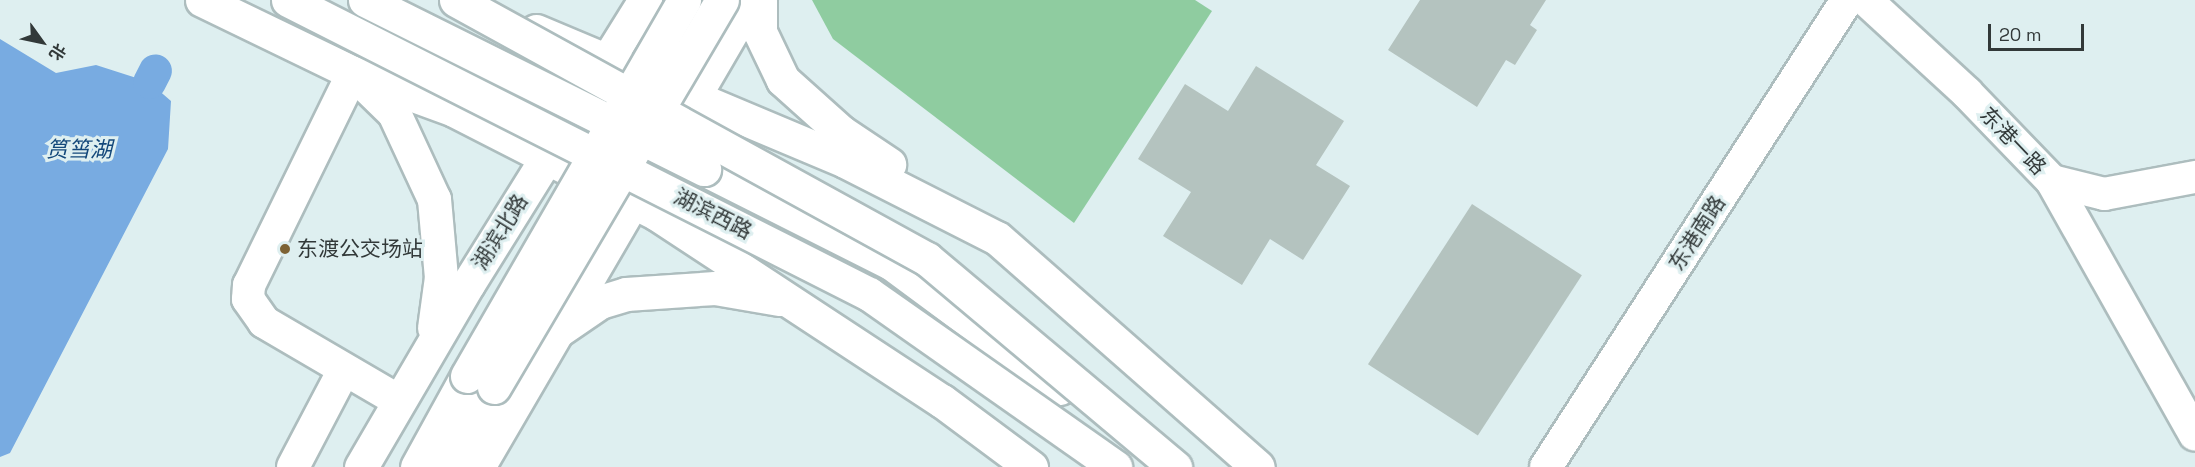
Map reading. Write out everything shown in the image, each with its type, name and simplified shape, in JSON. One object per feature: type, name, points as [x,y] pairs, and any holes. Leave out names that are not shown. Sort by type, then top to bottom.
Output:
[{"type":"main road","points":[[202,0],[353,73],[454,110],[632,202],[942,401],[1031,467]]},
{"type":"main road","name":"湖滨西路","points":[[288,0],[869,294],[1114,467]]},
{"type":"main road","name":"湖滨西路","points":[[366,0],[891,262],[1164,467]]},
{"type":"main road","points":[[456,0],[927,259],[1175,467]]},
{"type":"main road","points":[[461,0],[608,60],[692,100],[845,161],[997,238]]},
{"type":"main road","name":"湖滨北路","points":[[361,467],[422,360],[645,0]]},
{"type":"main road","points":[[417,467],[684,0]]},
{"type":"main road","points":[[446,467],[722,0]]},
{"type":"main road","points":[[478,467],[553,334],[750,0]]},
{"type":"main road","points":[[760,0],[760,32],[783,80],[841,132],[997,238],[1258,467]]},
{"type":"main road","points":[[353,73],[394,113],[435,199],[440,297],[422,360]]},
{"type":"main road","points":[[553,334],[600,302],[626,294],[715,288],[779,298]]},
{"type":"street","name":"东港南路","points":[[1546,467],[1847,0]]},
{"type":"street","name":"东港一路","points":[[1866,0],[1968,93],[2052,181],[2104,194],[2195,177]]},
{"type":"street","points":[[353,73],[249,285],[248,299],[264,322],[399,401]]},
{"type":"street","points":[[2052,181],[2195,435]]},
{"type":"street","points":[[293,467],[344,370]]},
{"type":"green space","points":[[812,0],[1195,0],[1212,11],[1074,223],[833,39]]},
{"type":"water","name":"筼筜湖","points":[[0,39],[56,73],[96,65],[149,82],[171,101],[168,149],[10,453],[0,457]]},
{"type":"building","points":[[1420,0],[1546,0],[1530,25],[1537,30],[1515,65],[1506,60],[1477,107],[1388,50]]},
{"type":"building","points":[[1256,66],[1344,121],[1316,165],[1350,186],[1303,260],[1270,239],[1242,285],[1163,236],[1191,192],[1138,159],[1185,84],[1228,111]]},
{"type":"building","points":[[1472,204],[1582,275],[1478,436],[1368,364]]},
{"type":"waterway","points":[[149,82],[155,70]]},
{"type":"place","name":"东渡公交场站","points":[[285,249]]}]
